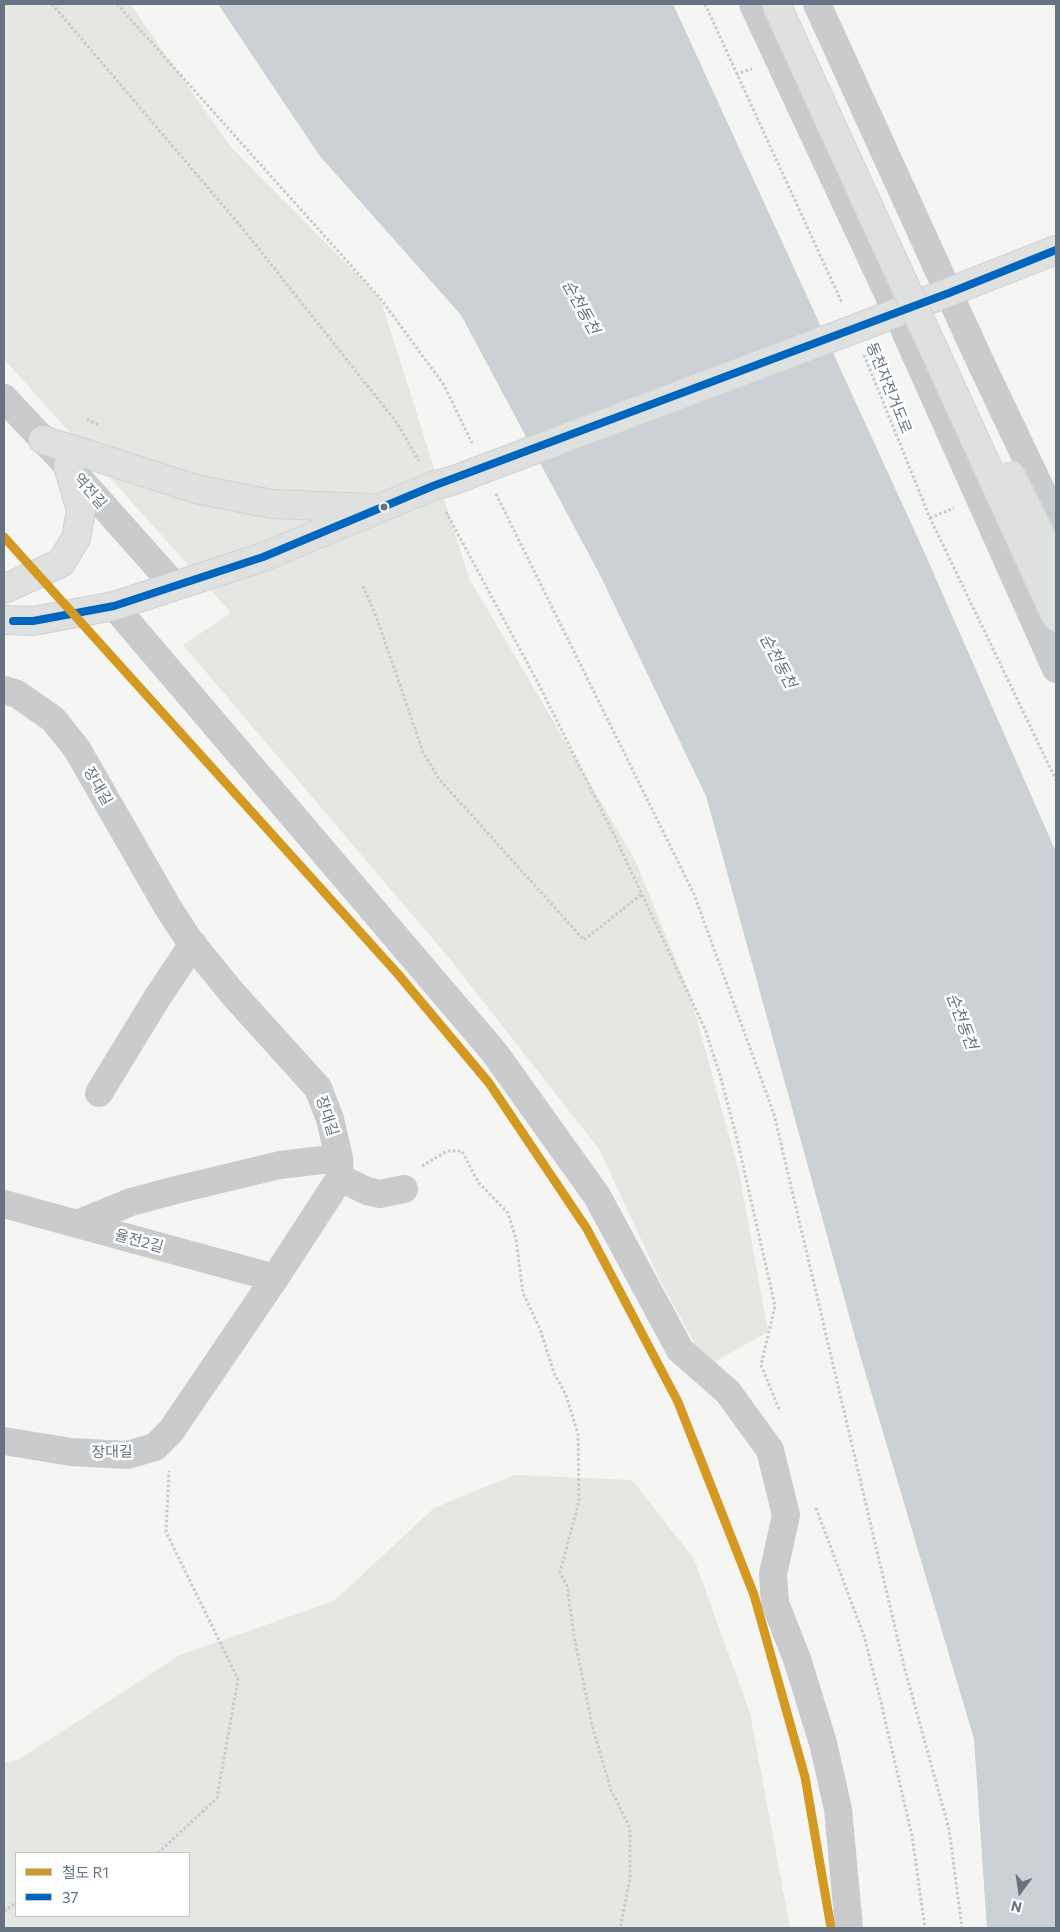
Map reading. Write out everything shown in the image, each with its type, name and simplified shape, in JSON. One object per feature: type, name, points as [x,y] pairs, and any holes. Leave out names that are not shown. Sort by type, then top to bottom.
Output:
[{"type":"main road","points":[[776,4],[1056,617]]},
{"type":"main road","points":[[792,4],[953,358],[1056,565]]},
{"type":"main road","points":[[4,620],[34,620],[114,606],[174,585],[263,558],[854,317],[897,313],[1056,250]]},
{"type":"main road","points":[[43,440],[138,472],[205,491],[272,504],[381,509]]},
{"type":"main road","points":[[4,589],[61,562],[76,538],[81,510],[68,466]]},
{"type":"street","points":[[753,4],[897,313],[1056,669]]},
{"type":"street","points":[[817,4],[1056,521]]},
{"type":"street","name":"역전길","points":[[4,398],[68,466],[174,585]]},
{"type":"street","points":[[114,606],[494,1052],[597,1196],[680,1350],[728,1392],[770,1450],[786,1515],[772,1574],[775,1603],[797,1659],[827,1762],[838,1809],[849,1928]]},
{"type":"street","name":"장대길","points":[[4,690],[17,694],[54,719],[77,749],[167,906],[193,944],[233,994],[318,1088],[330,1119],[340,1168],[275,1278],[171,1431],[155,1447],[126,1455],[70,1452],[4,1441]]},
{"type":"street","points":[[99,1093],[157,998],[193,944]]},
{"type":"street","points":[[77,1224],[131,1202],[280,1165],[340,1168],[367,1191],[380,1194],[404,1189]]},
{"type":"street","name":"율전2길","points":[[4,1204],[275,1278]]},
{"type":"path","points":[[52,4],[243,228],[443,483],[537,681],[642,894],[705,1029],[738,1138],[775,1306],[761,1364],[779,1410]]},
{"type":"path","points":[[117,4],[380,298],[444,385],[474,447]]},
{"type":"path","points":[[705,4],[829,272],[854,317]]},
{"type":"path","name":"동천자전거도로","points":[[863,354],[930,518],[1056,780]]},
{"type":"path","points":[[495,492],[694,894],[774,1114],[905,1670],[949,1829],[962,1928]]},
{"type":"path","points":[[363,586],[376,616],[423,752],[439,779],[577,933],[584,940],[642,894]]},
{"type":"path","points":[[404,1189],[420,1167],[447,1151],[462,1151],[478,1182],[508,1214],[516,1239],[523,1293],[540,1329],[554,1373],[566,1395],[578,1434],[579,1501],[560,1572],[567,1586],[578,1655],[593,1729],[611,1790],[630,1828],[630,1879],[621,1928]]},
{"type":"path","points":[[159,1852],[217,1798],[238,1679],[166,1532],[171,1431]]},
{"type":"path","points":[[813,1500],[864,1636],[912,1836],[925,1928]]},
{"type":"path","points":[[4,1911],[15,1904]]},
{"type":"shaded area","points":[[4,4],[130,4],[230,146],[380,298],[469,578],[635,860],[691,998],[739,1172],[768,1332],[707,1366],[661,1282],[599,1149],[449,958],[183,645],[231,613],[4,359]]},
{"type":"shaded area","points":[[515,1475],[632,1480],[694,1559],[750,1713],[790,1928],[4,1928],[4,1763],[18,1760],[180,1655],[334,1601],[434,1508]]},
{"type":"water","name":"순천동천","points":[[218,4],[673,4],[922,547],[1056,852],[1056,1928],[987,1928],[974,1739],[858,1348],[706,796],[600,575],[461,315],[319,155]]},
{"type":"rail line","name":"R1","points":[[4,537],[397,973],[489,1083],[587,1229],[678,1402],[754,1595],[805,1777],[831,1928]]},
{"type":"transit line","name":"37","points":[[13,621],[33,621],[114,606],[263,557],[433,486],[949,293],[1056,250]]}]
